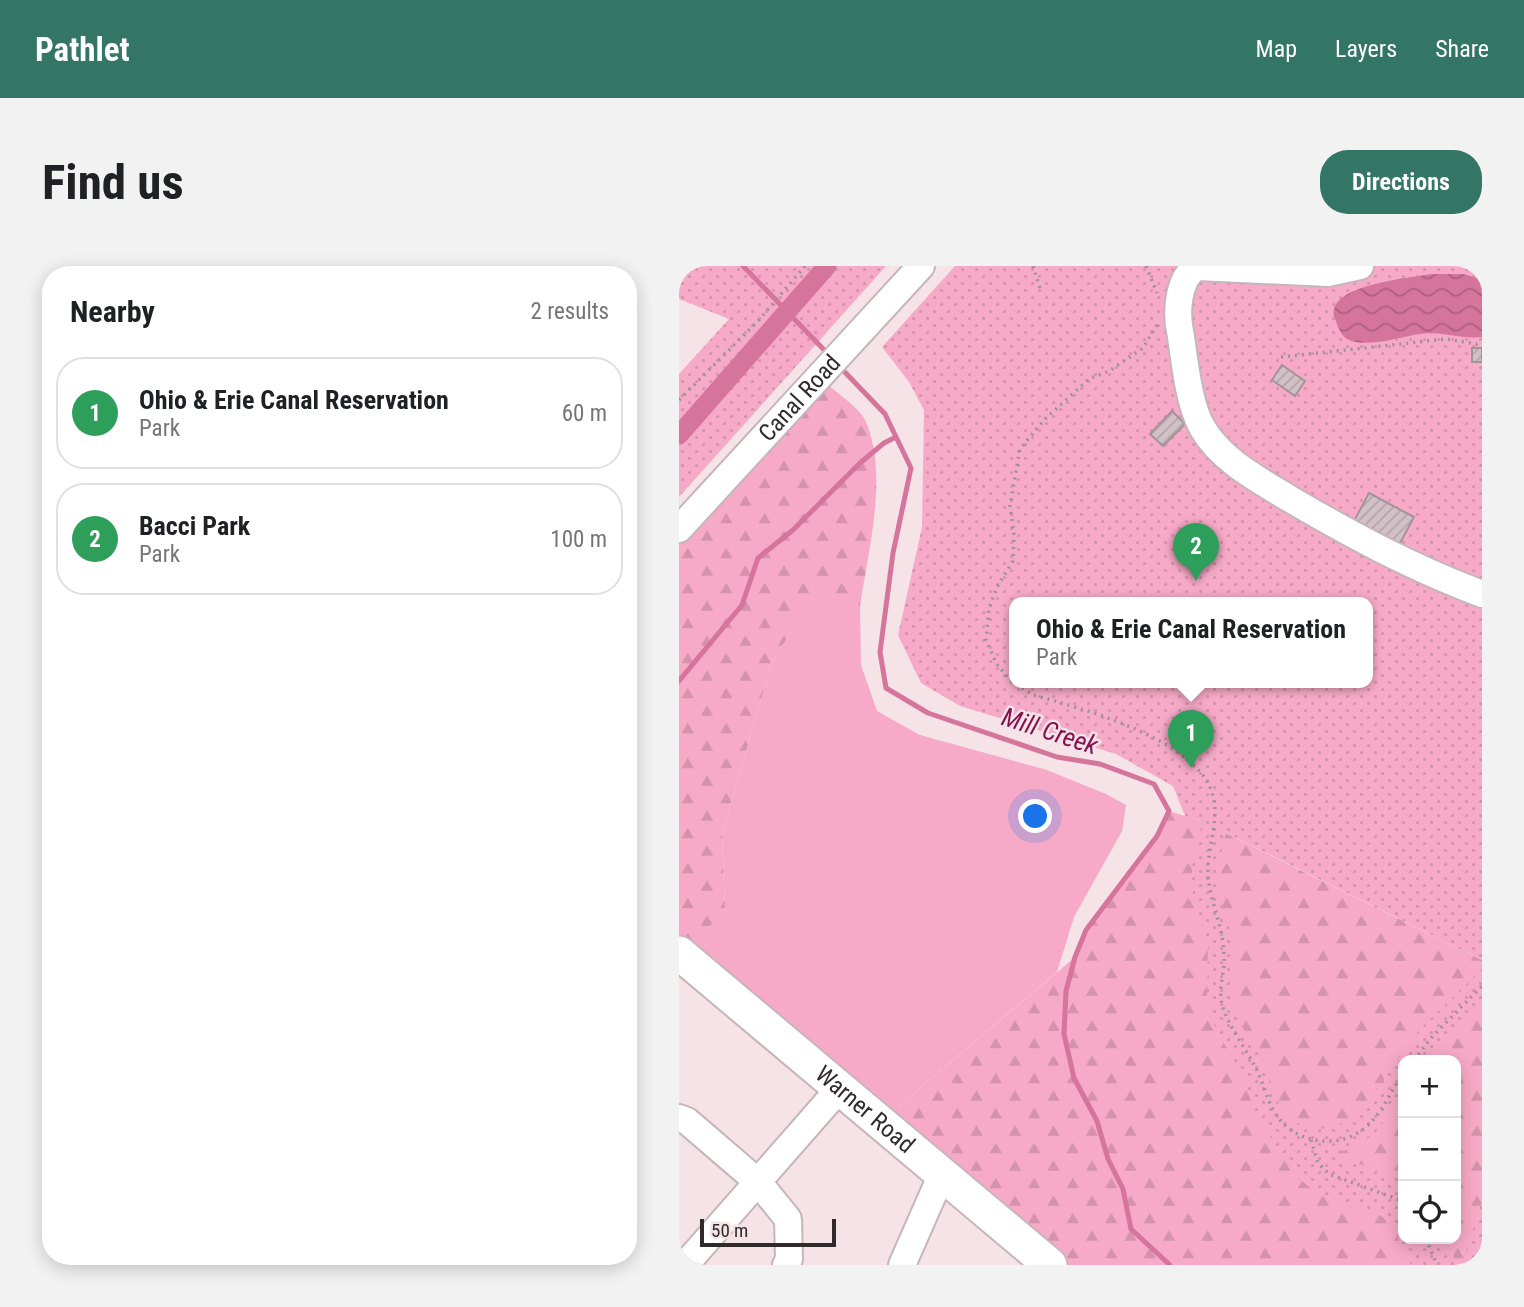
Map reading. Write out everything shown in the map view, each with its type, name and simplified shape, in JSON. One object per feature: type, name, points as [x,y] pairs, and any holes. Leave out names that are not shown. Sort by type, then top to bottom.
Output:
[{"type":"main road","name":"Warner Road","points":[[679,953],[1050,1265]]},
{"type":"street","name":"Canal Road","points":[[679,529],[921,266]]},
{"type":"street","points":[[1360,266],[1328,273],[1283,273],[1242,268],[1192,270],[1181,294],[1179,326],[1195,410],[1211,442],[1244,470],[1392,556],[1482,594]]},
{"type":"street","points":[[685,1265],[840,1088]]},
{"type":"street","points":[[679,1118],[687,1121],[758,1182],[788,1219],[789,1259],[786,1265]]},
{"type":"street","points":[[902,1265],[942,1174]]},
{"type":"path","points":[[679,400],[758,321],[805,266]]},
{"type":"path","points":[[1033,266],[1040,288]]},
{"type":"path","points":[[1146,266],[1157,292],[1158,304]]},
{"type":"path","points":[[1009,677],[996,663],[986,640],[989,608],[997,587],[1013,561],[1014,535],[1010,506],[1020,449],[1045,419],[1089,379],[1109,370],[1143,348],[1149,341],[1159,317]]},
{"type":"path","points":[[1281,357],[1446,339],[1477,344],[1482,342]]},
{"type":"path","points":[[1021,688],[1053,702],[1133,727],[1174,750],[1199,772],[1209,785],[1217,818],[1208,882],[1221,929],[1224,957],[1222,1004],[1260,1075],[1275,1113],[1291,1130],[1311,1140],[1330,1142],[1353,1136],[1367,1127],[1398,1082]]},
{"type":"path","points":[[1418,1055],[1482,986]]},
{"type":"path","points":[[1311,1140],[1318,1163],[1329,1174],[1398,1200]]},
{"type":"path","points":[[1428,1244],[1437,1265]]},
{"type":"green space","points":[[679,266],[886,266],[679,497],[679,374],[729,319],[679,299]]},
{"type":"green space","points":[[955,266],[1482,266],[1482,960],[1226,833],[1217,883],[1221,906],[1233,941],[1231,989],[1235,1012],[1264,1062],[1273,1091],[1286,1114],[1306,1127],[1318,1129],[1341,1124],[1362,1109],[1398,1059],[1398,1101],[1376,1132],[1355,1147],[1333,1154],[1398,1179],[1398,1238],[1392,1225],[1375,1211],[1321,1196],[1298,1178],[1256,1115],[1240,1070],[1216,1030],[1207,998],[1208,944],[1192,889],[1192,866],[1200,838],[1201,821],[1185,816],[1173,786],[1116,754],[960,706],[921,683],[898,635],[922,527],[924,410],[909,382],[882,347]]},
{"type":"green space","points":[[819,378],[861,413],[872,439],[875,511],[860,606],[813,596],[772,662],[722,834],[725,909],[684,957],[679,953],[679,529]]},
{"type":"green space","points":[[813,595],[860,606],[861,665],[877,711],[920,735],[1047,770],[1126,805],[1122,831],[1074,917],[1057,972],[880,1122],[684,957],[725,909],[722,834],[772,662]]},
{"type":"green space","points":[[1169,811],[1201,821],[1482,960],[1482,1265],[1050,1265],[880,1122],[1075,957],[1086,930],[1157,836]]},
{"type":"green space","points":[[1482,969],[1482,1004],[1432,1055],[1401,1055],[1420,1029]]},
{"type":"green space","points":[[1482,1201],[1482,1265],[1462,1265]]},
{"type":"green space","points":[[1401,1244],[1448,1244],[1457,1265],[1411,1265]]},
{"type":"water","points":[[1431,274],[1464,274],[1482,280],[1482,337],[1429,333],[1367,343],[1346,339],[1342,334],[1335,319],[1335,307],[1342,298],[1371,285]]},
{"type":"building","points":[[1472,348],[1482,348],[1482,362],[1472,362]]},
{"type":"building","points":[[1282,365],[1305,381],[1295,396],[1272,380]]},
{"type":"building","points":[[1172,411],[1185,424],[1163,446],[1150,434]]},
{"type":"building","points":[[1369,493],[1414,517],[1398,547],[1353,523]]},
{"type":"waterway","name":"Mill Creek","points":[[743,266],[830,356]]},
{"type":"waterway","points":[[679,435],[827,266]]},
{"type":"waterway","name":"Mill Creek","points":[[839,366],[885,414],[911,468],[893,553],[880,652],[886,688],[928,713],[1057,757],[1100,764],[1154,784],[1169,811],[1157,836],[1086,930],[1066,991],[1064,1034],[1074,1078],[1097,1121],[1108,1159],[1123,1189],[1131,1229],[1170,1265]]},
{"type":"waterway","points":[[679,681],[742,605],[758,558],[793,530],[860,463],[884,443],[896,437]]},
{"type":"waterway","name":"Mill Creek","points":[[1481,1265],[1482,1260]]},
{"type":"place","name":"Bacci Park","points":[[1196,581]]},
{"type":"place","name":"Ohio & Erie Canal Reservation","points":[[1191,768]]}]
